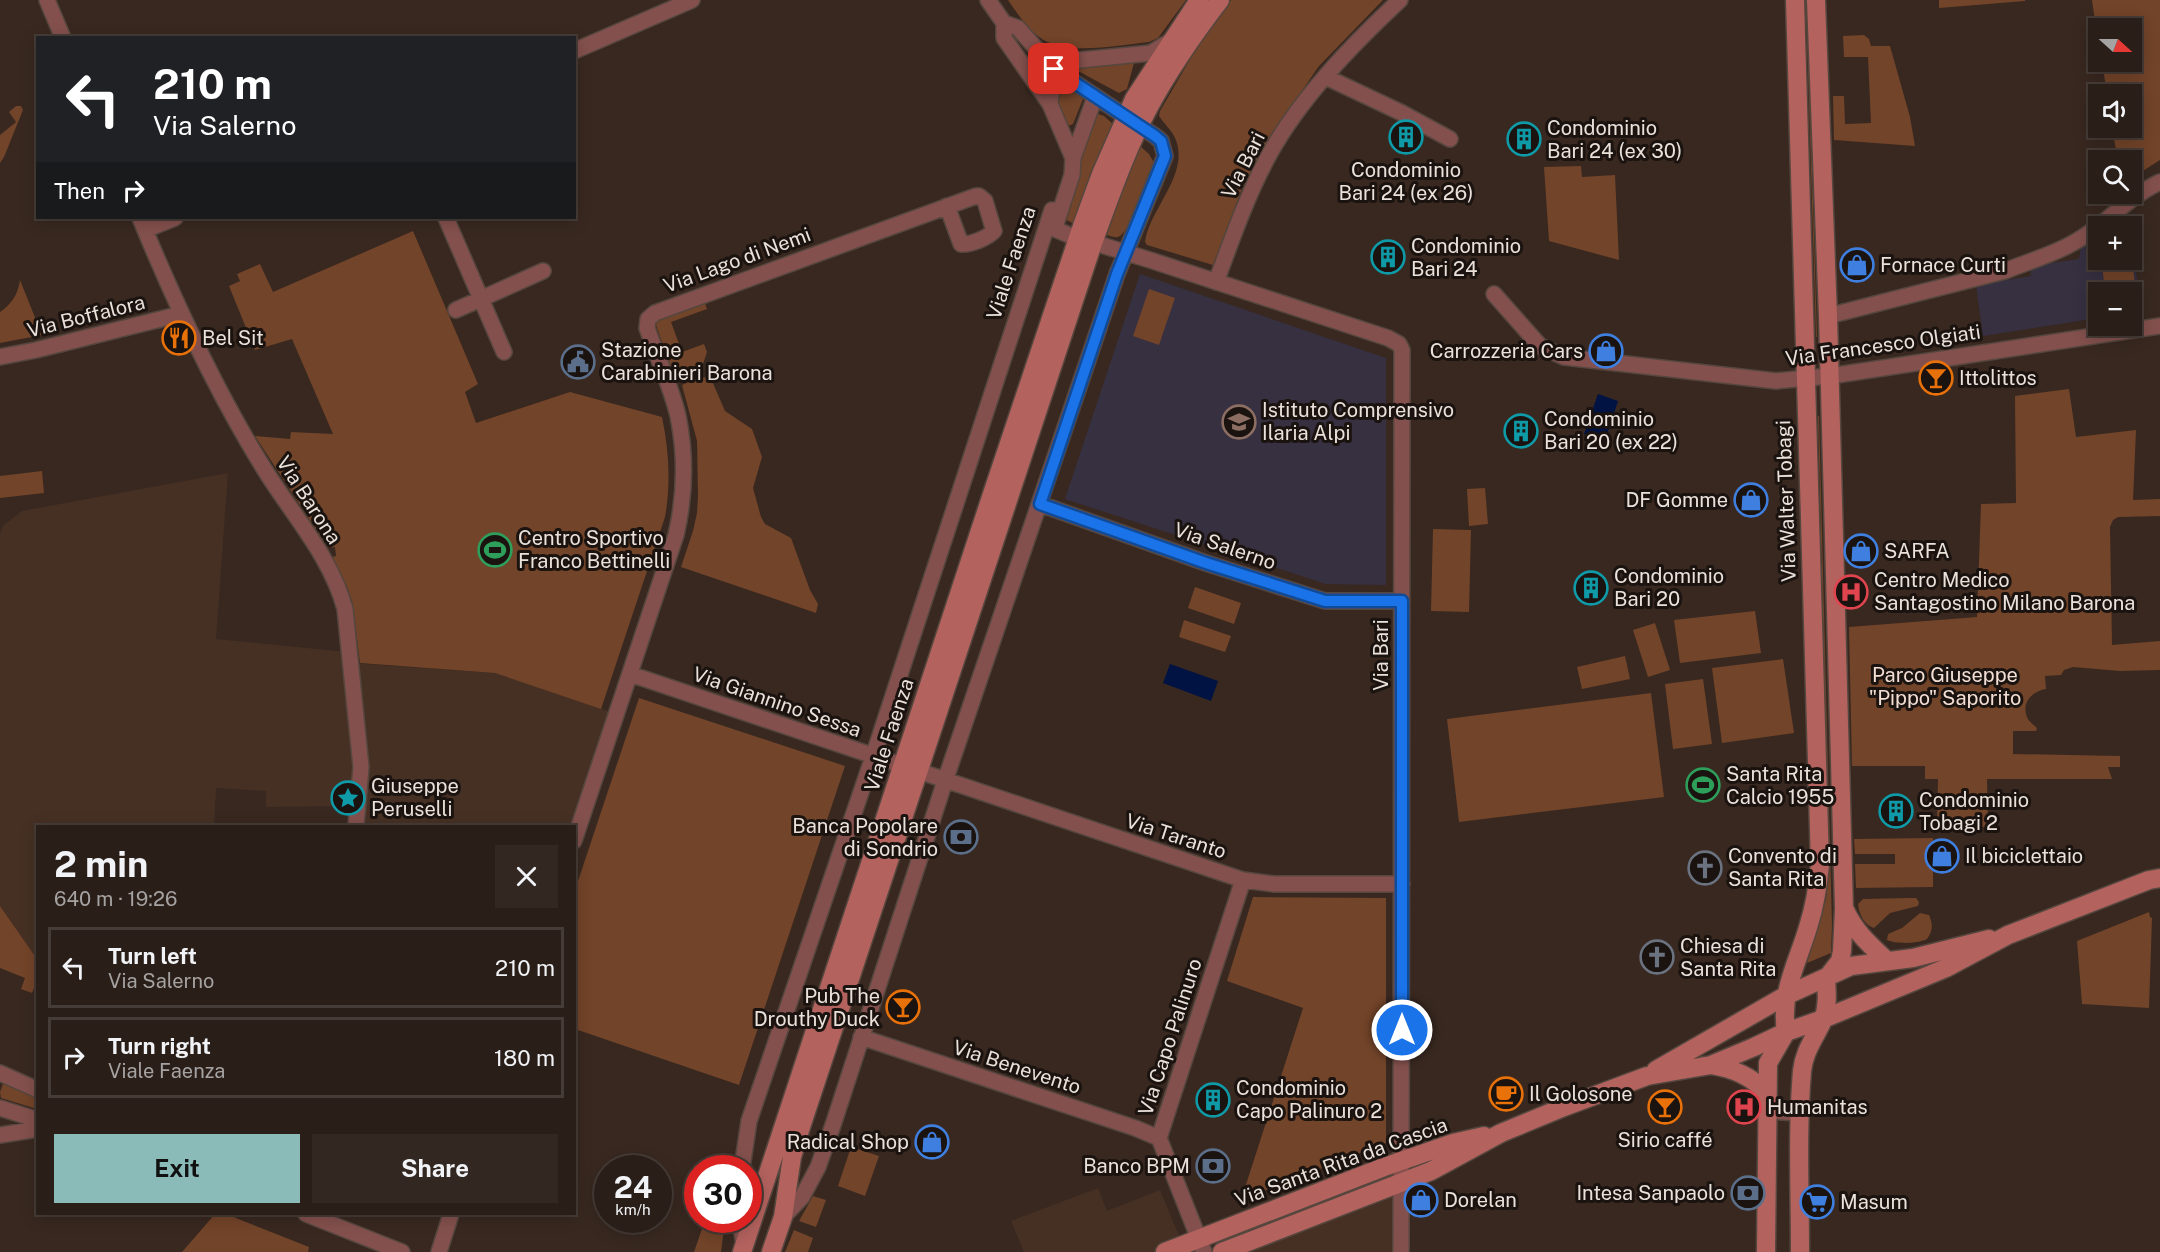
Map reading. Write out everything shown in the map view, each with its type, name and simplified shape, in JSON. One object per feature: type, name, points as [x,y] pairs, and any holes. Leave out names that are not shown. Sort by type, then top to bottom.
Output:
[{"type":"street","points":[[47,0],[62,36]]},
{"type":"street","points":[[576,50],[692,0]]},
{"type":"street","points":[[988,0],[1004,23],[1004,38],[1050,104],[1072,159]]},
{"type":"street","name":"Viale Faenza","points":[[1133,122],[1134,99],[1199,0]]},
{"type":"street","name":"Viale Faenza","points":[[743,1250],[910,769],[1086,241],[1133,122],[1220,0]]},
{"type":"street","name":"Via Bari","points":[[1216,282],[1251,190],[1270,152],[1288,124],[1370,28],[1400,0]]},
{"type":"street","name":"Via Walter Tobagi","points":[[1786,1032],[1783,1013],[1785,996],[1814,905],[1820,865],[1795,0]]},
{"type":"street","points":[[1800,1252],[1802,1070],[1806,1051],[1823,1019],[1828,1002],[1826,979],[1840,961],[1844,909],[1830,376],[1816,0]]},
{"type":"street","points":[[1004,23],[1018,28],[1054,69],[1050,104]]},
{"type":"street","name":"Viale Faenza","points":[[1054,69],[1080,60],[1151,53],[1164,47],[1174,36]]},
{"type":"street","name":"Viale Faenza","points":[[783,1217],[802,1197],[818,1167],[945,781],[1126,252],[1165,156],[1161,141],[1054,69]]},
{"type":"street","points":[[1326,77],[1450,139]]},
{"type":"street","name":"Viale Faenza","points":[[744,1155],[749,1121],[873,757],[1064,172],[1072,159],[1095,97]]},
{"type":"street","name":"Viale Faenza","points":[[1072,159],[1072,175],[1056,224],[1057,230],[1126,252]]},
{"type":"street","points":[[1828,316],[2005,271],[2031,261],[2074,243],[2140,193],[2160,182]]},
{"type":"street","name":"Via Lago di Nemi","points":[[576,835],[676,535],[683,492],[682,442],[677,414],[647,328],[648,319],[655,312],[947,206]]},
{"type":"street","points":[[142,224],[170,219]]},
{"type":"street","points":[[446,219],[504,352]]},
{"type":"street","name":"Via Barona","points":[[142,224],[181,314],[210,372],[263,467],[305,528],[340,588],[345,609],[361,767],[356,825]]},
{"type":"street","name":"Via Bari","points":[[1126,252],[1388,338],[1400,346],[1403,354],[1401,1252]]},
{"type":"street","points":[[456,310],[543,272]]},
{"type":"street","name":"Via Francesco Olgiati","points":[[1494,294],[1540,346],[1564,357],[1776,381],[1830,376],[2160,326]]},
{"type":"street","name":"Via Boffalora","points":[[0,357],[181,314]]},
{"type":"street","name":"Via Salerno","points":[[1040,504],[1206,563],[1325,601],[1402,601]]},
{"type":"street","name":"Via Giannino Sessa","points":[[630,674],[945,781]]},
{"type":"street","name":"Viale Faenza","points":[[771,1252],[783,1217],[795,1147],[910,769]]},
{"type":"street","name":"Via Taranto","points":[[945,781],[1243,880],[1274,884],[1402,884]]},
{"type":"street","points":[[1823,1019],[1946,968],[2008,935],[2156,877]]},
{"type":"street","name":"Via Capo Palinuro","points":[[1202,1246],[1159,1138],[1243,880]]},
{"type":"street","points":[[1844,909],[1853,927],[1862,938],[1887,961]]},
{"type":"street","points":[[1826,979],[1851,966],[1913,958],[1959,945],[2008,935]]},
{"type":"street","name":"Via Santa Rita da Cascia","points":[[1222,1252],[1431,1171],[1501,1133],[1647,1076],[1785,996],[1826,979]]},
{"type":"street","name":"Via Santa Rita da Cascia","points":[[1647,1076],[1711,1065],[1786,1032],[1823,1019]]},
{"type":"street","points":[[1766,1252],[1768,1063],[1786,1032]]},
{"type":"street","name":"Via Benevento","points":[[861,1037],[1159,1138]]},
{"type":"street","points":[[1711,1065],[1730,1068],[1748,1076],[1768,1102],[1800,1113]]},
{"type":"street","points":[[0,1073],[36,1089]]},
{"type":"street","points":[[0,1108],[36,1119]]},
{"type":"street","points":[[0,1135],[36,1129]]},
{"type":"street","name":"Via Santa Rita da Cascia","points":[[1165,1252],[1202,1246],[1328,1188],[1452,1143],[1501,1133]]},
{"type":"street","points":[[309,1215],[402,1252]]},
{"type":"street","points":[[439,1252],[451,1215]]},
{"type":"street","name":"Viale Faenza","points":[[741,1233],[743,1250]]},
{"type":"shaded area","points":[[2088,240],[2088,270],[2136,270],[2137,282],[2088,282],[2088,320],[1983,336],[1976,285],[2031,276],[2030,266],[2079,259],[2081,246]]},
{"type":"shaded area","name":"Istituto Comprensivo Ilaria Alpi","points":[[1140,274],[1386,358],[1386,585],[1326,584],[1065,499]]},
{"type":"shaded area","points":[[228,473],[216,639],[347,652],[356,808],[342,806],[266,807],[266,791],[216,788],[214,825],[36,825],[36,958],[0,906],[0,533],[4,525],[22,511]]},
{"type":"shaded area","points":[[350,663],[495,673],[614,713],[574,825],[357,825]]},
{"type":"shaded area","points":[[1098,1188],[1107,1211],[1160,1190],[1182,1243],[1157,1252],[1024,1252],[1011,1221]]},
{"type":"shaded area","points":[[1396,1189],[1396,1252],[1237,1252]]},
{"type":"green space","points":[[1008,0],[1186,0],[1158,38],[1149,42],[1080,48],[1053,44],[1042,39],[1027,26]]},
{"type":"green space","points":[[1231,0],[1383,0],[1319,66],[1267,142],[1243,186],[1213,265],[1147,245],[1145,242],[1148,230],[1174,178],[1178,165],[1175,138],[1159,116],[1160,111],[1199,44]]},
{"type":"green space","points":[[1807,0],[1817,337],[1816,337]]},
{"type":"green space","points":[[1939,0],[2025,0],[2025,1],[1939,8]]},
{"type":"green space","points":[[2092,0],[2160,0],[2160,160],[2142,172],[2142,150],[2116,150],[2114,138],[2142,138],[2142,84],[2105,84],[2104,72],[2142,72],[2142,18],[2095,18]]},
{"type":"green space","points":[[1864,35],[1869,39],[1871,46],[1890,46],[1910,117],[1915,146],[1834,140],[1833,96],[1844,96],[1845,124],[1871,123],[1868,57],[1844,57],[1843,36]]},
{"type":"green space","points":[[1134,63],[1127,89],[1119,93],[1078,71],[1082,67]]},
{"type":"green space","points":[[1062,85],[1083,99],[1073,124],[1068,126],[1059,106]]},
{"type":"green space","points":[[16,106],[21,106],[23,110],[0,163],[0,135],[16,122],[9,112]]},
{"type":"green space","points":[[1098,114],[1114,125],[1076,225],[1063,218],[1093,118]]},
{"type":"green space","points":[[1140,146],[1149,154],[1154,163],[1139,204],[1123,233],[1118,237],[1104,234],[1118,194]]},
{"type":"green space","points":[[1581,166],[1582,177],[1615,175],[1619,260],[1549,241],[1544,167]]},
{"type":"green space","name":"Centro Sportivo Franco Bettinelli","points":[[413,231],[478,384],[465,392],[476,423],[570,392],[662,417],[668,467],[665,517],[601,709],[495,673],[360,663],[352,601],[332,557],[336,556],[335,547],[328,548],[255,436],[290,439],[291,432],[333,434],[292,339],[255,350],[229,286],[240,281],[237,274],[260,264],[273,292]]},
{"type":"green space","points":[[2103,270],[2133,270],[2135,282],[2104,282]]},
{"type":"green space","points":[[20,280],[42,335],[0,343],[0,312],[14,298]]},
{"type":"green space","points":[[1149,289],[1175,298],[1159,345],[1133,336]]},
{"type":"green space","points":[[704,300],[707,309],[671,322],[682,352],[704,344],[707,352],[702,367],[674,377],[656,325],[657,318]]},
{"type":"green space","points":[[700,377],[709,378],[712,381],[725,411],[752,429],[762,457],[753,488],[761,517],[765,524],[791,538],[810,590],[818,604],[816,613],[681,567],[693,531],[698,496],[697,441],[682,385]]},
{"type":"green space","name":"Parco Giuseppe \"Pippo\" Saporito","points":[[2069,389],[2076,437],[2136,430],[2133,500],[2160,499],[2160,516],[2118,517],[2113,520],[2110,527],[2112,645],[2160,641],[2160,670],[2120,671],[2073,667],[2064,670],[2061,675],[2045,676],[2046,689],[2029,698],[2026,707],[2028,718],[2037,728],[2036,731],[2013,731],[2013,754],[2120,756],[2120,767],[2108,767],[2112,779],[1987,779],[1988,827],[1937,826],[1938,779],[1925,779],[1925,766],[1852,766],[1849,627],[1977,617],[1981,504],[2016,503],[2015,396]]},
{"type":"green space","points":[[1818,416],[1832,925],[1831,953],[1807,963],[1826,899],[1829,865]]},
{"type":"green space","points":[[42,471],[44,493],[0,498],[0,476]]},
{"type":"green space","points":[[1485,488],[1488,524],[1469,526],[1467,489]]},
{"type":"green space","points":[[1433,529],[1471,530],[1469,612],[1431,611]]},
{"type":"green space","points":[[1195,587],[1241,603],[1234,624],[1188,608]]},
{"type":"green space","points":[[1755,611],[1761,653],[1680,663],[1674,620]]},
{"type":"green space","points":[[1184,620],[1231,636],[1225,652],[1179,637]]},
{"type":"green space","points":[[1655,623],[1670,670],[1648,677],[1633,630]]},
{"type":"green space","points":[[1625,656],[1630,679],[1582,689],[1577,667]]},
{"type":"green space","points":[[1783,659],[1794,733],[1722,743],[1712,668]]},
{"type":"green space","points":[[1703,679],[1712,744],[1673,749],[1665,684]]},
{"type":"green space","points":[[1651,693],[1664,797],[1459,822],[1447,719]]},
{"type":"green space","points":[[639,698],[845,766],[739,1085],[576,1029],[576,887]]},
{"type":"green space","points":[[1933,838],[1933,887],[1856,888],[1855,864],[1895,864],[1895,854],[1855,854],[1854,839]]},
{"type":"green space","points":[[1253,897],[1386,898],[1386,1143],[1241,1200],[1303,1008],[1227,981]]},
{"type":"green space","points":[[1916,898],[1919,902],[1918,906],[1890,913],[1874,928],[1865,922],[1858,904],[1863,899]]},
{"type":"green space","points":[[0,906],[36,958],[36,983],[32,993],[21,989],[25,978],[0,968]]},
{"type":"green space","points":[[2149,912],[2152,918],[2149,1008],[2082,1004],[2077,941]]},
{"type":"green space","points":[[1920,913],[1929,915],[1931,921],[1932,927],[1927,939],[1907,943],[1887,940],[1888,934],[1902,928]]},
{"type":"green space","points":[[4,1081],[36,1094],[36,1109],[1,1098],[0,1092]]},
{"type":"green space","points":[[851,1147],[879,1156],[865,1196],[838,1186]]},
{"type":"green space","points":[[813,1196],[826,1200],[816,1227],[799,1221]]},
{"type":"green space","points":[[214,1215],[229,1215],[309,1247],[308,1252],[182,1252]]},
{"type":"green space","points":[[794,1230],[813,1238],[808,1252],[785,1252]]},
{"type":"green space","points":[[701,1233],[723,1233],[721,1252],[694,1252]]},
{"type":"water","points":[[1598,394],[1618,401],[1605,441],[1584,434]]},
{"type":"water","points":[[1170,664],[1218,681],[1211,701],[1163,683]]},
{"type":"place","name":"Condominio Bari 24 (ex 26)","points":[[1406,137]]},
{"type":"place","name":"Condominio Bari 24 (ex 30)","points":[[1524,139]]},
{"type":"place","name":"Condominio Bari 24","points":[[1388,257]]},
{"type":"place","name":"Fornace Curti","points":[[1857,265]]},
{"type":"place","name":"Bel Sit","points":[[179,338]]},
{"type":"place","name":"Carrozzeria Cars","points":[[1606,351]]},
{"type":"place","name":"Stazione Carabinieri Barona","points":[[578,362]]},
{"type":"place","name":"Ittolittos","points":[[1936,378]]},
{"type":"place","name":"Istituto Comprensivo Ilaria Alpi","points":[[1239,422]]},
{"type":"place","name":"Condominio Bari 20 (ex 22)","points":[[1521,431]]},
{"type":"place","name":"DF Gomme","points":[[1751,500]]},
{"type":"place","name":"Centro Sportivo Franco Bettinelli","points":[[495,550]]},
{"type":"place","name":"SARFA","points":[[1861,551]]},
{"type":"place","name":"Condominio Bari 20","points":[[1591,588]]},
{"type":"place","name":"Centro Medico Santagostino Milano Barona","points":[[1851,592]]},
{"type":"place","name":"Santa Rita Calcio 1955","points":[[1703,785]]},
{"type":"place","name":"Giuseppe Peruselli","points":[[348,798]]},
{"type":"place","name":"Condominio Tobagi 2","points":[[1896,811]]},
{"type":"place","name":"Banca Popolare di Sondrio","points":[[961,837]]},
{"type":"place","name":"Il biciclettaio","points":[[1942,856]]},
{"type":"place","name":"Convento di Santa Rita","points":[[1705,868]]},
{"type":"place","name":"Chiesa di Santa Rita","points":[[1657,957]]},
{"type":"place","name":"Pub The Drouthy Duck","points":[[903,1007]]},
{"type":"place","name":"Il Golosone","points":[[1506,1094]]},
{"type":"place","name":"Condominio Capo Palinuro 2","points":[[1213,1100]]},
{"type":"place","name":"Sirio caffé","points":[[1665,1107]]},
{"type":"place","name":"Humanitas","points":[[1744,1107]]},
{"type":"place","name":"Radical Shop","points":[[932,1142]]},
{"type":"place","name":"Banco BPM","points":[[1213,1166]]},
{"type":"place","name":"Intesa Sanpaolo","points":[[1748,1193]]},
{"type":"place","name":"Dorelan","points":[[1421,1200]]},
{"type":"place","name":"Masum","points":[[1817,1202]]},
{"type":"route","points":[[1054,69],[1155,136],[1161,141],[1165,156],[1117,274],[1040,504],[1206,563],[1325,601],[1402,601],[1402,1030]]}]
